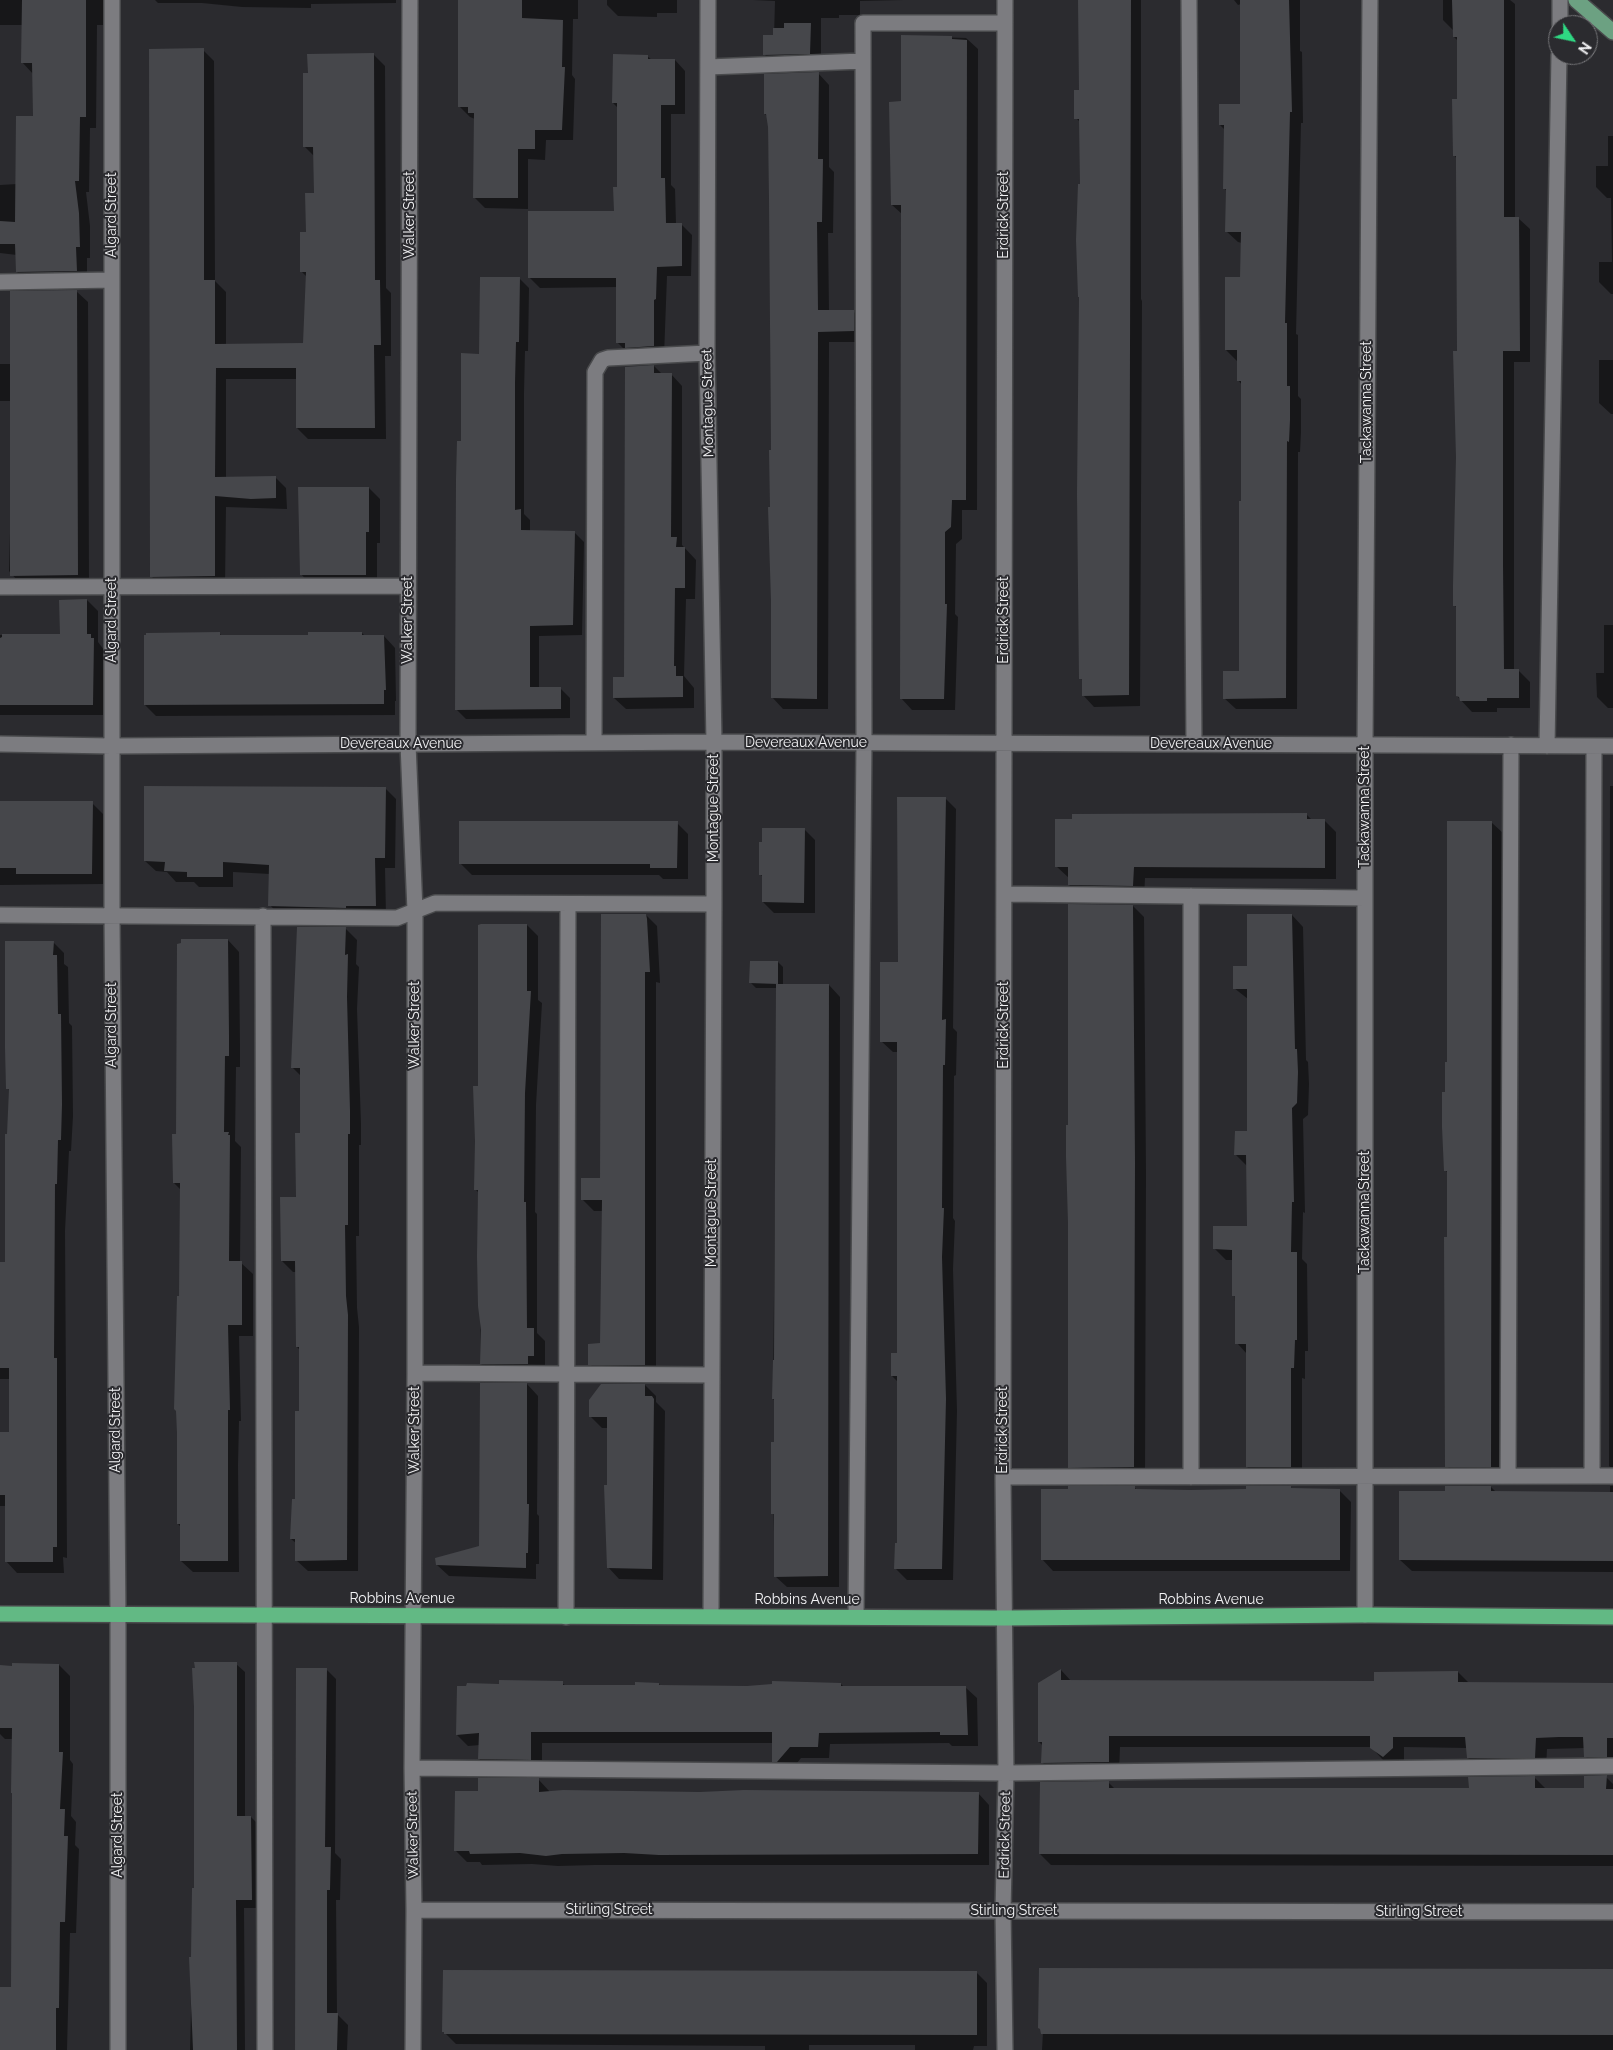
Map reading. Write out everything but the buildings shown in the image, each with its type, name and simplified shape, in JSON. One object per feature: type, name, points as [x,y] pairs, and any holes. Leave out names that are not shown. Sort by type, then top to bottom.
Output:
[{"type":"highway","name":"Robbins Avenue","points":[[0,1614],[1005,1618],[1365,1615],[1613,1617]]},
{"type":"main road","points":[[1576,0],[1613,32]]},
{"type":"street","name":"Algard Street","points":[[112,0],[111,746],[118,1614],[118,2050]]},
{"type":"street","name":"Walker Street","points":[[410,0],[408,744],[415,911],[413,2050]]},
{"type":"street","name":"Montague Street","points":[[708,0],[707,353],[714,742],[711,1616]]},
{"type":"street","name":"Erdrick Street","points":[[1005,0],[1003,1476],[1006,1772],[1003,1912],[1005,2050]]},
{"type":"street","points":[[1189,0],[1194,744]]},
{"type":"street","name":"Tackawanna Street","points":[[1365,1615],[1365,746],[1370,0]]},
{"type":"street","points":[[1560,0],[1560,15]]},
{"type":"street","points":[[856,1616],[864,743],[863,23],[1005,24]]},
{"type":"street","points":[[708,67],[863,61]]},
{"type":"street","points":[[1546,746],[1560,65]]},
{"type":"street","points":[[0,282],[112,280]]},
{"type":"street","points":[[594,743],[595,372],[602,360],[608,358],[707,353]]},
{"type":"street","points":[[0,587],[112,585],[408,586]]},
{"type":"street","name":"Devereaux Avenue","points":[[0,744],[111,746],[714,742],[1613,746]]},
{"type":"street","points":[[1508,1476],[1511,746]]},
{"type":"street","points":[[1592,1476],[1594,746]]},
{"type":"street","points":[[1004,894],[1365,898]]},
{"type":"street","points":[[1191,896],[1191,1477]]},
{"type":"street","points":[[0,915],[397,918],[435,903],[714,904]]},
{"type":"street","points":[[566,1617],[568,904]]},
{"type":"street","points":[[263,916],[265,2050]]},
{"type":"street","points":[[415,1373],[712,1375]]},
{"type":"street","points":[[1003,1476],[1613,1476]]},
{"type":"street","points":[[412,1768],[1006,1772],[1613,1766]]},
{"type":"street","name":"Stirling Street","points":[[414,1910],[1613,1912]]}]
